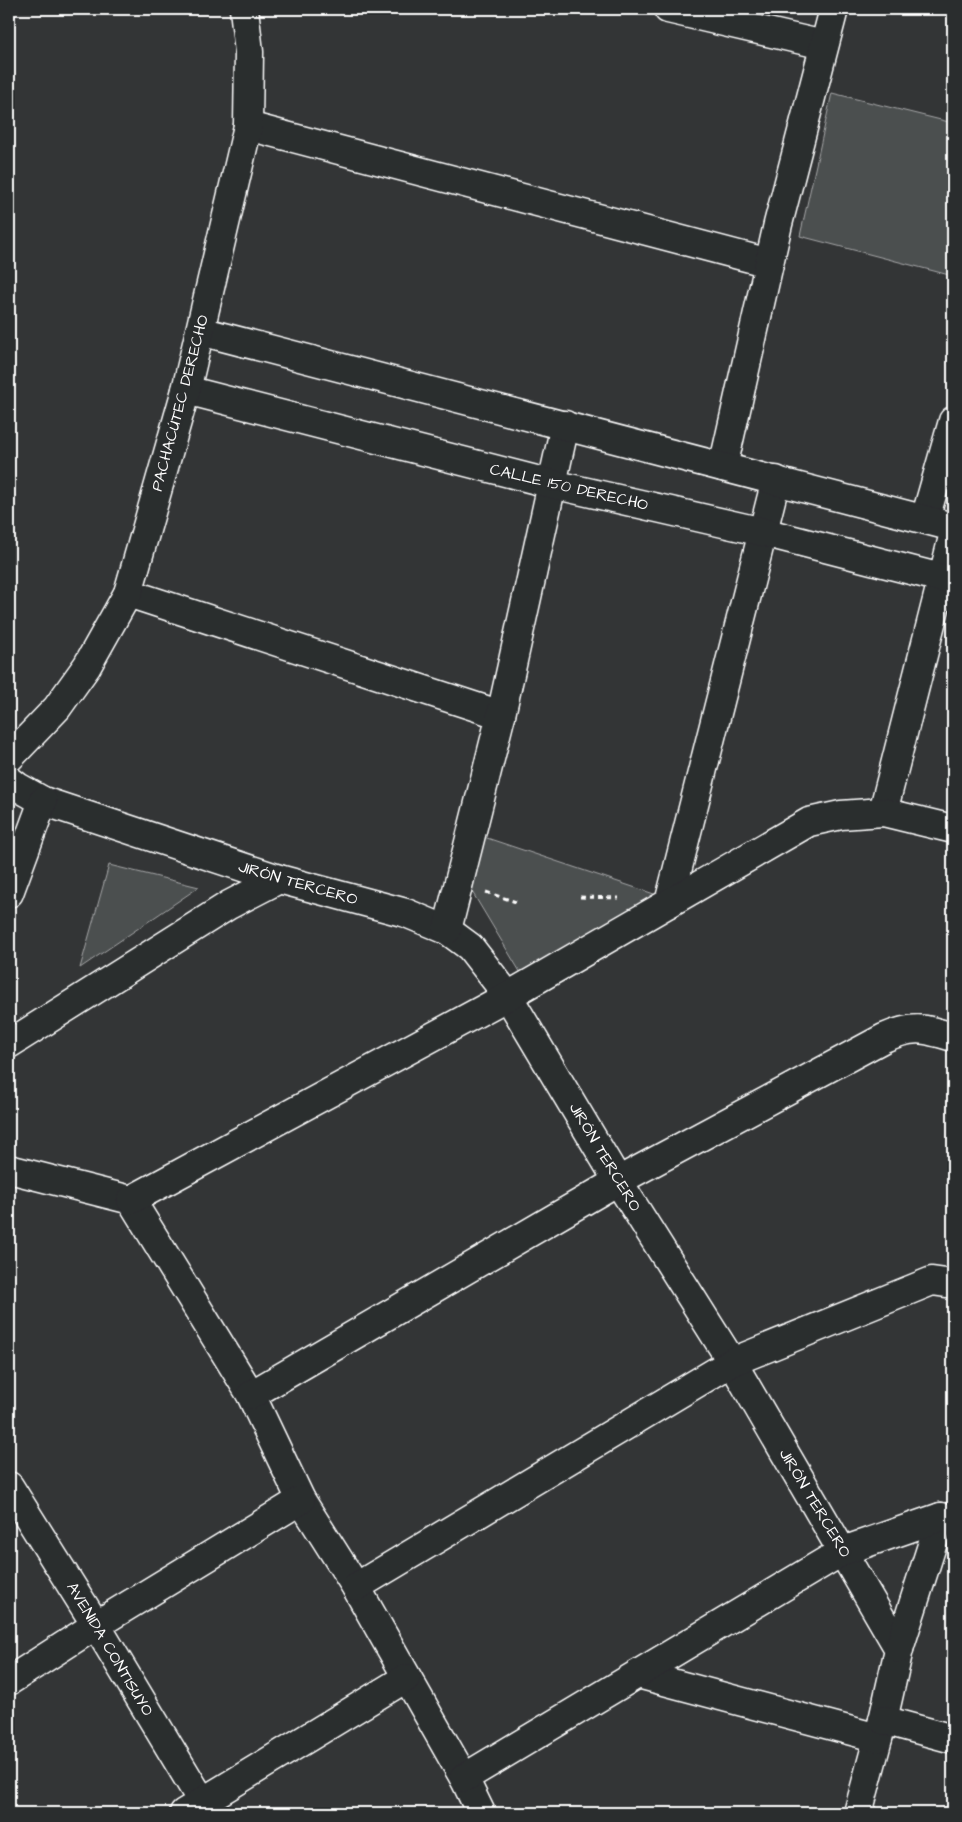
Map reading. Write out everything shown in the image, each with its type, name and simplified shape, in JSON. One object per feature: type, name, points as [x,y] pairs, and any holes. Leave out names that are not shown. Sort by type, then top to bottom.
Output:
[{"type":"street","name":"PACHACÚTEC DERECHO","points":[[9,758],[57,708],[88,666],[128,593],[186,390],[248,126],[249,52],[244,9]]},
{"type":"street","points":[[668,9],[824,45]]},
{"type":"street","points":[[723,467],[778,224],[834,9]]},
{"type":"street","points":[[248,126],[769,264]]},
{"type":"street","points":[[200,331],[953,527]]},
{"type":"street","name":"CALLE 150 DERECHO","points":[[186,390],[552,484],[763,532],[948,579]]},
{"type":"street","points":[[926,519],[953,421]]},
{"type":"street","points":[[447,930],[501,715],[565,425]]},
{"type":"street","points":[[669,903],[776,480]]},
{"type":"street","points":[[883,812],[948,579],[953,537]]},
{"type":"street","points":[[128,593],[501,715]]},
{"type":"street","name":"JIRÓN TERCERO","points":[[9,780],[44,801],[279,879],[406,913],[447,930],[470,947],[508,996],[618,1181],[732,1362],[844,1551],[899,1649]]},
{"type":"street","points":[[9,893],[44,801]]},
{"type":"street","points":[[9,1169],[130,1200],[508,996],[809,822],[841,815],[883,812],[953,829]]},
{"type":"street","points":[[9,1044],[228,905],[279,879]]},
{"type":"street","points":[[251,1395],[618,1181],[875,1042],[901,1030],[924,1028],[953,1037]]},
{"type":"street","points":[[130,1200],[251,1395],[301,1500],[356,1587],[464,1778],[481,1813]]},
{"type":"street","points":[[356,1587],[732,1362],[932,1281],[953,1284]]},
{"type":"street","name":"AVENIDA CONTISUYO","points":[[9,1486],[96,1624],[198,1810]]},
{"type":"street","points":[[9,1681],[96,1624],[301,1500]]},
{"type":"street","points":[[464,1778],[844,1551],[947,1518]]},
{"type":"street","points":[[858,1813],[881,1729],[899,1649],[947,1518]]},
{"type":"street","points":[[638,1674],[881,1729],[953,1739]]},
{"type":"street","points":[[198,1810],[406,1678]]},
{"type":"path","points":[[480,890],[516,902]]},
{"type":"shaded area","points":[[832,93],[953,123],[953,276],[800,236]]},
{"type":"shaded area","points":[[481,836],[663,897],[522,975],[468,885]]},
{"type":"shaded area","points":[[109,865],[199,887],[80,968]]}]
